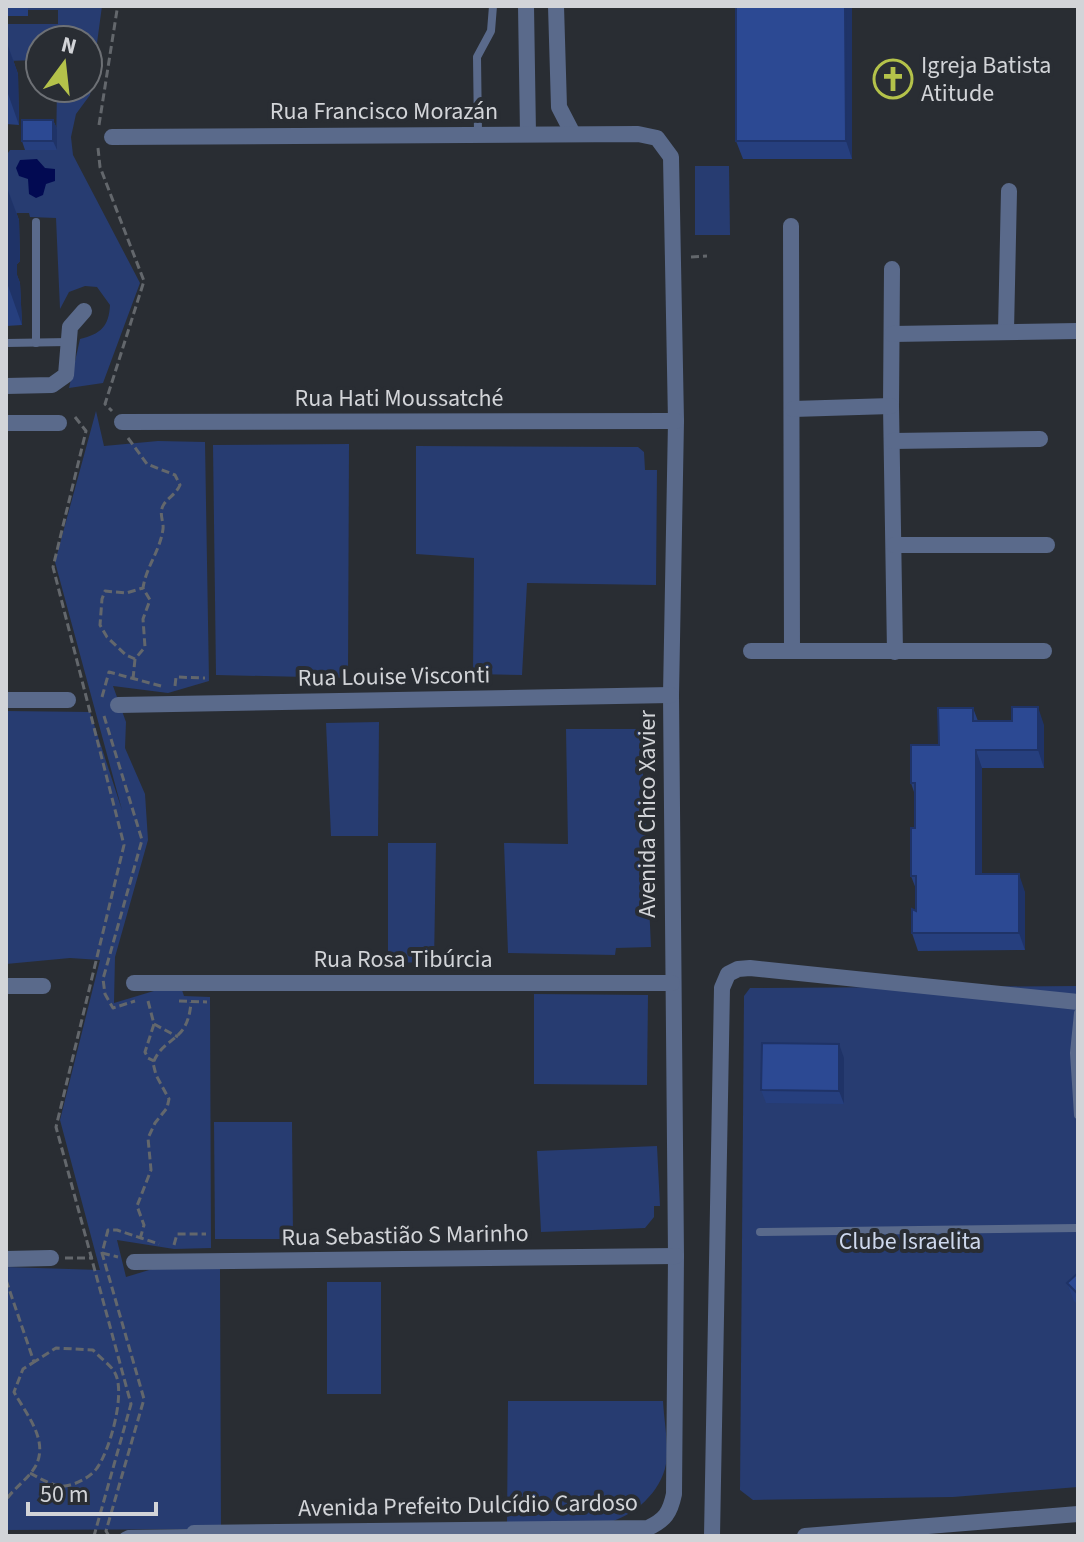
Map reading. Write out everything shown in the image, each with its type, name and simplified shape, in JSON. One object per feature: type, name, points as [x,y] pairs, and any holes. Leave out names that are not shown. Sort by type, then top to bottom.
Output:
[{"type":"street","points":[[526,6],[528,134]]},
{"type":"street","points":[[556,6],[559,107],[573,134]]},
{"type":"street","name":"Rua Francisco Morazán","points":[[103,136],[478,133],[638,134],[657,138]]},
{"type":"street","name":"Avenida Chico Xavier","points":[[657,138],[671,157],[676,421],[671,695],[676,1256],[674,1494]]},
{"type":"street","points":[[1006,331],[1009,191]]},
{"type":"street","points":[[791,226],[792,650]]},
{"type":"street","points":[[892,269],[895,652]]},
{"type":"street","points":[[6,386],[52,385],[66,375],[70,327],[84,311]]},
{"type":"street","points":[[892,334],[1078,331]]},
{"type":"street","points":[[793,409],[891,406]]},
{"type":"street","name":"Rua Hati Moussatché","points":[[122,422],[676,421]]},
{"type":"street","points":[[6,423],[59,423]]},
{"type":"street","points":[[892,441],[1040,439]]},
{"type":"street","points":[[894,545],[1047,545]]},
{"type":"street","points":[[751,651],[1044,651]]},
{"type":"street","name":"Rua Louise Visconti","points":[[108,707],[671,695]]},
{"type":"street","points":[[6,700],[68,700]]},
{"type":"street","points":[[712,1536],[722,988],[728,974],[750,968],[1078,1002]]},
{"type":"street","name":"Rua Rosa Tibúrcia","points":[[134,983],[672,983]]},
{"type":"street","points":[[6,986],[43,986]]},
{"type":"street","name":"Rua Sebastião S Marinho","points":[[134,1262],[676,1256]]},
{"type":"street","points":[[6,1259],[51,1258]]},
{"type":"street","name":"Avenida Prefeito Dulcídio Cardoso","points":[[192,1534],[648,1528],[664,1520],[674,1494]]},
{"type":"street","points":[[805,1536],[1078,1514]]},
{"type":"lane","points":[[478,133],[477,57],[491,31],[493,6]]},
{"type":"lane","points":[[36,222],[36,343]]},
{"type":"lane","points":[[6,343],[71,342]]},
{"type":"lane","points":[[1078,1013],[1074,1053],[1078,1115]]},
{"type":"lane","points":[[760,1232],[1078,1228]]},
{"type":"lane","points":[[124,1536],[192,1534]]},
{"type":"path","points":[[117,10],[100,167],[144,281],[105,404],[122,422],[131,443],[143,459],[175,475],[180,485],[163,505],[163,531],[157,553],[146,573],[143,588],[150,600],[143,619],[145,647],[135,659],[133,679]]},
{"type":"path","points":[[59,423],[68,413],[86,431],[53,567],[124,845],[56,1120],[131,1404],[94,1536]]},
{"type":"path","points":[[135,659],[126,655],[104,634],[100,625],[102,599],[105,591],[126,593],[143,588]]},
{"type":"path","points":[[136,1001],[113,1008],[105,994],[103,979],[142,840],[103,687],[109,672],[172,689],[176,677],[205,678]]},
{"type":"path","points":[[178,993],[177,1001],[207,1002]]},
{"type":"path","points":[[147,998],[154,1024],[145,1052],[154,1061]]},
{"type":"path","points":[[140,1239],[144,1225],[137,1206],[151,1170],[148,1138],[167,1108],[169,1099],[156,1075],[154,1061],[163,1047],[178,1037],[185,1026],[191,1002]]},
{"type":"path","points":[[154,1024],[178,1037]]},
{"type":"path","points":[[109,1536],[106,1531],[144,1399],[102,1253],[108,1230],[170,1246],[175,1245],[177,1234],[206,1234]]},
{"type":"path","points":[[51,1258],[93,1258]]},
{"type":"path","points":[[6,1280],[34,1362]]},
{"type":"path","points":[[6,1500],[30,1473],[35,1469],[41,1451],[39,1438],[14,1392],[23,1369],[56,1348],[93,1350],[116,1373],[119,1400],[117,1418],[97,1469],[86,1479],[66,1486],[46,1482],[30,1473]]},
{"type":"green space","points":[[28,6],[102,6],[100,24],[58,24],[58,10],[28,10]]},
{"type":"green space","points":[[6,24],[24,24],[24,60],[6,61]]},
{"type":"green space","points":[[57,104],[83,104],[76,114],[71,137],[73,155],[140,283],[103,383],[69,388],[80,339],[102,328],[110,305],[97,287],[85,286],[69,292],[60,309],[56,218],[6,213],[10,150],[56,150]]},
{"type":"green space","points":[[695,166],[729,166],[730,235],[695,235]]},
{"type":"green space","points":[[96,411],[104,446],[158,441],[205,442],[209,681],[168,693],[113,686],[126,722],[125,748],[145,794],[148,840],[115,957],[114,1003],[167,987],[181,987],[184,996],[210,997],[211,1248],[174,1249],[117,1240],[126,1277],[159,1267],[220,1268],[221,1529],[6,1530],[6,1267],[100,1270],[60,1120],[100,960],[70,958],[6,964],[6,711],[90,712],[122,810],[55,562]]},
{"type":"green space","points":[[349,444],[348,678],[216,675],[213,445]]},
{"type":"green space","points":[[416,446],[638,447],[644,452],[645,470],[657,470],[656,585],[527,583],[522,675],[473,674],[474,558],[416,554]]},
{"type":"green space","points":[[379,722],[378,836],[331,836],[326,723]]},
{"type":"green space","points":[[566,729],[641,729],[651,947],[616,948],[615,955],[508,953],[504,843],[568,844]]},
{"type":"green space","points":[[388,843],[436,843],[434,963],[388,962]]},
{"type":"green space","name":"Clube Israelita","points":[[1078,986],[1078,1487],[953,1497],[753,1500],[740,1490],[744,996],[750,988]]},
{"type":"green space","points":[[534,994],[648,995],[647,1085],[534,1084]]},
{"type":"green space","points":[[214,1122],[292,1122],[293,1239],[215,1239]]},
{"type":"green space","points":[[657,1146],[660,1206],[654,1206],[654,1217],[645,1228],[541,1232],[537,1151]]},
{"type":"green space","points":[[327,1282],[381,1282],[381,1394],[327,1394]]},
{"type":"green space","points":[[508,1401],[663,1401],[667,1457],[658,1484],[636,1509],[607,1523],[573,1526],[507,1524]]},
{"type":"shaded area","points":[[37,159],[45,168],[55,169],[55,181],[46,184],[43,195],[36,198],[29,194],[28,179],[19,176],[16,168],[20,160]]},
{"type":"building","points":[[736,6],[845,6],[846,141],[736,141]]},
{"type":"building","points":[[22,120],[53,120],[53,141],[22,141]]},
{"type":"building","points":[[1012,707],[1038,707],[1038,750],[976,750],[976,874],[1019,874],[1019,933],[912,933],[912,909],[916,911],[916,876],[911,876],[915,783],[911,783],[911,745],[939,745],[938,708],[973,708],[973,721],[1012,721]]},
{"type":"building","points":[[762,1043],[839,1044],[839,1091],[761,1090]]},
{"type":"building","points":[[1078,1273],[1078,1294],[1067,1283]]},
{"type":"place","name":"Igreja Batista Atitude","points":[[893,79]]}]
